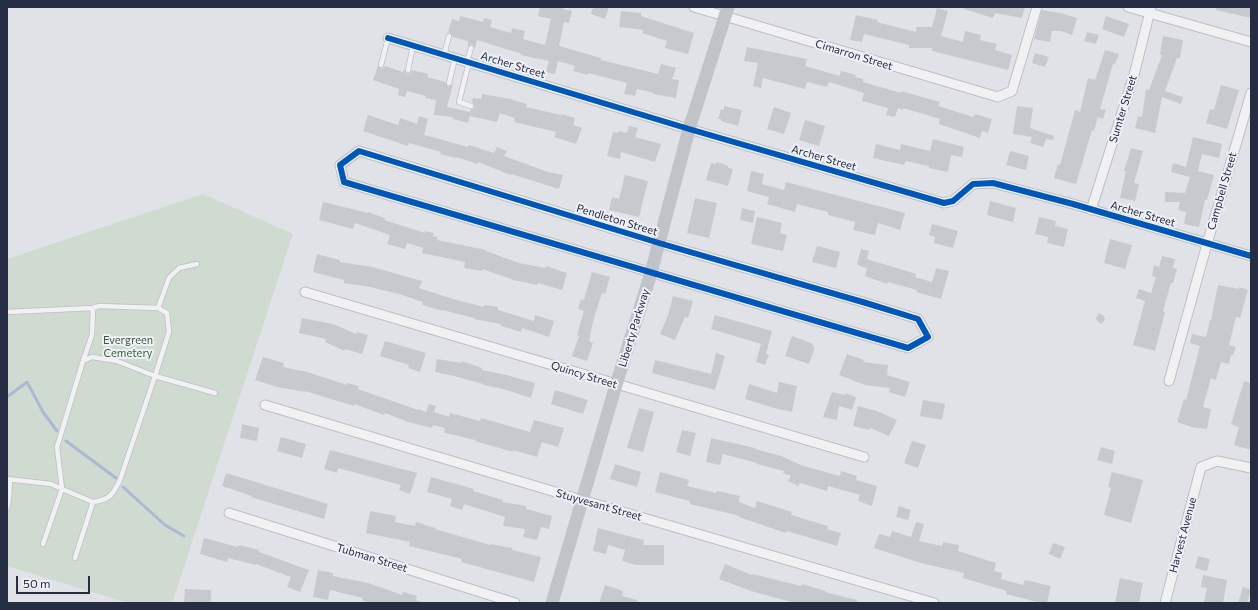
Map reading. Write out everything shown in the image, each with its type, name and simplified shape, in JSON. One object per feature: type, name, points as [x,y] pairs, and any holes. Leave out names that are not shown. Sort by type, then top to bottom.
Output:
[{"type":"street","name":"Cimarron Street","points":[[694,7],[726,12],[998,97],[1012,91],[1037,7]]},
{"type":"street","points":[[1128,7],[1151,10],[1251,42]]},
{"type":"street","name":"Sumter Street","points":[[1091,210],[1134,75],[1151,10]]},
{"type":"street","name":"Liberty Parkway","points":[[552,603],[616,385],[651,273],[689,129],[726,12]]},
{"type":"street","name":"Archer Street","points":[[388,38],[689,129],[944,203],[953,201],[974,184],[993,183],[1251,256]]},
{"type":"street","name":"Campbell Street","points":[[1169,381],[1251,93]]},
{"type":"street","name":"Pendleton Street","points":[[359,151],[659,243],[866,302],[918,320],[928,337],[908,348],[651,273],[344,182],[340,165],[359,151]]},
{"type":"street","name":"Quincy Street","points":[[305,292],[864,457]]},
{"type":"street","name":"Stuyvesant Street","points":[[265,405],[934,603]]},
{"type":"street","name":"Harvest Avenue","points":[[1165,603],[1201,467],[1217,461],[1251,468]]},
{"type":"street","name":"Tubman Street","points":[[229,513],[515,603]]},
{"type":"lane","points":[[444,54],[449,36]]},
{"type":"lane","points":[[381,65],[388,38]]},
{"type":"lane","points":[[408,70],[413,45]]},
{"type":"lane","points":[[471,48],[459,102],[471,106]]},
{"type":"lane","points":[[449,83],[455,58]]},
{"type":"lane","points":[[158,308],[169,278],[179,268],[197,264]]},
{"type":"lane","points":[[7,312],[93,308],[100,306],[158,308],[167,313],[170,332],[120,480],[113,493],[104,501],[93,502],[51,484],[8,479],[9,499],[7,508]]},
{"type":"lane","points":[[43,544],[62,488],[57,447],[92,336],[93,308]]},
{"type":"lane","points":[[83,361],[92,357],[117,361],[155,376],[215,393]]},
{"type":"lane","points":[[75,558],[93,502]]},
{"type":"green space","name":"Evergreen Cemetery","points":[[203,194],[293,234],[172,603],[128,603],[7,566],[7,259]]},
{"type":"building","points":[[540,7],[563,7],[563,9],[572,11],[569,23],[564,22],[559,46],[601,58],[601,60],[658,74],[661,64],[676,68],[672,79],[679,80],[676,98],[653,94],[654,93],[637,89],[635,96],[624,94],[627,83],[588,73],[588,75],[573,71],[575,66],[558,61],[555,74],[546,72],[549,61],[521,55],[522,54],[477,40],[475,48],[472,44],[468,47],[468,41],[453,37],[452,34],[448,32],[452,19],[459,21],[460,16],[483,22],[484,18],[492,20],[490,27],[511,33],[512,28],[525,31],[523,39],[545,45],[551,19],[538,16]]},
{"type":"building","points":[[593,7],[609,7],[605,19],[591,14]]},
{"type":"building","points":[[965,7],[1025,7],[1022,18],[995,13],[993,18],[964,9]]},
{"type":"building","points":[[1215,7],[1251,7],[1251,18],[1216,10]]},
{"type":"building","points":[[937,8],[948,11],[941,36],[963,42],[965,31],[981,35],[980,40],[997,44],[995,50],[1012,55],[1008,70],[932,51],[932,48],[909,48],[909,45],[864,34],[862,42],[850,40],[856,15],[916,32],[916,27],[932,27]]},
{"type":"building","points":[[1042,10],[1077,18],[1072,35],[1061,31],[1052,31],[1050,42],[1034,39]]},
{"type":"building","points":[[621,11],[641,13],[641,16],[694,33],[688,54],[665,48],[667,41],[642,33],[643,30],[619,27]]},
{"type":"building","points":[[1106,16],[1129,24],[1124,37],[1102,29]]},
{"type":"building","points":[[1087,32],[1099,35],[1096,44],[1084,41]]},
{"type":"building","points":[[1163,36],[1183,40],[1180,58],[1177,58],[1165,91],[1183,97],[1181,104],[1162,97],[1155,133],[1135,128],[1138,116],[1142,117],[1146,89],[1149,90],[1162,55],[1160,54]]},
{"type":"building","points":[[747,47],[807,59],[805,66],[840,76],[841,71],[856,75],[855,77],[863,79],[863,82],[940,102],[938,106],[973,117],[975,114],[992,119],[988,133],[982,131],[980,138],[939,124],[940,119],[903,108],[903,110],[898,108],[895,117],[886,115],[888,108],[862,101],[864,93],[829,82],[827,87],[807,82],[805,89],[763,78],[761,88],[753,86],[758,63],[744,61]]},
{"type":"building","points":[[1105,50],[1119,54],[1115,64],[1113,64],[1100,109],[1106,110],[1103,119],[1098,117],[1094,131],[1092,130],[1076,184],[1054,178],[1058,164],[1060,165],[1075,110],[1080,112],[1088,78],[1095,80]]},
{"type":"building","points":[[1035,53],[1049,57],[1045,67],[1032,63]]},
{"type":"building","points":[[378,66],[382,69],[385,66],[403,72],[404,69],[407,74],[412,70],[428,74],[427,77],[445,82],[448,87],[453,84],[447,107],[470,112],[470,110],[475,107],[472,102],[473,98],[481,99],[482,94],[510,99],[527,104],[526,107],[575,118],[573,125],[582,128],[576,144],[554,137],[556,132],[514,122],[515,118],[500,113],[497,122],[470,116],[468,123],[453,119],[453,117],[434,115],[436,100],[425,98],[426,96],[407,91],[405,97],[398,95],[399,89],[373,80]]},
{"type":"building","points":[[1221,85],[1239,90],[1227,129],[1206,123],[1210,109],[1214,110]]},
{"type":"building","points":[[724,106],[742,110],[738,126],[718,119],[721,109],[724,110]]},
{"type":"building","points":[[1017,106],[1033,108],[1030,128],[1054,136],[1053,140],[1046,139],[1043,147],[1030,143],[1032,137],[1013,134]]},
{"type":"building","points":[[774,107],[791,113],[784,134],[767,129]]},
{"type":"building","points":[[368,115],[398,125],[400,118],[417,124],[419,116],[428,119],[424,135],[468,147],[469,145],[494,153],[497,147],[507,151],[504,156],[548,172],[563,175],[559,189],[511,175],[478,162],[478,164],[440,154],[441,152],[409,143],[408,146],[363,131]]},
{"type":"building","points":[[805,120],[825,126],[819,146],[799,140]]},
{"type":"building","points":[[629,126],[638,128],[635,137],[661,144],[655,162],[621,152],[620,159],[607,156],[613,132],[618,133],[619,131],[627,133]]},
{"type":"building","points":[[1193,137],[1222,144],[1219,158],[1202,154],[1198,171],[1214,175],[1207,200],[1205,200],[1199,227],[1184,224],[1186,212],[1178,210],[1180,202],[1165,202],[1165,192],[1185,193],[1190,177],[1171,172],[1173,163],[1186,167]]},
{"type":"building","points":[[933,139],[964,147],[962,157],[951,155],[948,172],[906,161],[904,165],[873,158],[876,144],[900,150],[901,144],[930,151]]},
{"type":"building","points":[[1131,148],[1143,151],[1134,183],[1139,184],[1135,201],[1120,198],[1126,171],[1124,171]]},
{"type":"building","points":[[1010,151],[1029,156],[1026,170],[1006,165]]},
{"type":"building","points":[[717,162],[733,169],[728,186],[706,180],[711,163],[716,164]]},
{"type":"building","points":[[751,171],[764,174],[762,184],[784,190],[786,182],[905,213],[900,230],[878,223],[875,235],[853,230],[855,222],[828,215],[828,212],[797,204],[795,212],[767,204],[769,197],[747,191]]},
{"type":"building","points":[[625,175],[648,181],[639,217],[609,210],[612,197],[619,199]]},
{"type":"building","points":[[695,198],[717,203],[709,238],[687,233]]},
{"type":"building","points":[[990,201],[1016,208],[1013,222],[987,215]]},
{"type":"building","points":[[323,202],[368,212],[385,218],[384,220],[425,233],[425,231],[434,233],[433,236],[437,237],[437,240],[486,250],[519,263],[545,268],[546,266],[567,273],[562,290],[538,283],[537,285],[514,280],[482,269],[482,271],[464,268],[465,262],[422,253],[423,248],[407,243],[405,249],[387,244],[390,235],[355,223],[353,229],[319,220]]},
{"type":"building","points":[[742,208],[755,211],[753,223],[740,220]]},
{"type":"building","points":[[757,217],[782,223],[780,233],[787,235],[783,251],[751,244]]},
{"type":"building","points":[[1039,217],[1056,221],[1055,226],[1068,229],[1064,247],[1047,243],[1048,237],[1035,234]]},
{"type":"building","points":[[932,224],[958,231],[953,248],[934,243],[935,237],[929,235]]},
{"type":"building","points":[[1110,239],[1132,245],[1125,269],[1104,263]]},
{"type":"building","points":[[817,246],[840,252],[836,268],[812,262]]},
{"type":"building","points":[[861,249],[869,251],[867,259],[916,274],[915,277],[932,282],[936,268],[949,271],[941,299],[916,292],[917,290],[888,282],[887,284],[865,276],[867,268],[857,265]]},
{"type":"building","points":[[317,254],[340,260],[340,262],[372,267],[422,281],[419,288],[453,299],[484,307],[484,305],[498,307],[498,310],[534,321],[535,315],[554,321],[549,337],[522,328],[521,332],[501,326],[501,324],[443,311],[422,305],[423,302],[399,294],[344,283],[344,280],[313,272]]},
{"type":"building","points":[[1162,256],[1175,259],[1173,268],[1177,269],[1173,283],[1171,283],[1163,311],[1165,312],[1155,351],[1133,345],[1145,301],[1136,298],[1139,289],[1151,293],[1156,277],[1152,276],[1154,265],[1159,267]]},
{"type":"building","points":[[592,272],[610,277],[605,294],[602,293],[594,318],[589,341],[593,343],[587,361],[572,356],[579,336],[577,335],[584,311],[578,309],[581,299],[584,300]]},
{"type":"building","points":[[1218,285],[1239,289],[1239,287],[1248,290],[1240,318],[1236,317],[1229,345],[1236,347],[1233,355],[1231,355],[1229,364],[1221,362],[1216,380],[1211,378],[1203,407],[1211,409],[1207,429],[1192,427],[1177,422],[1184,399],[1186,400],[1200,346],[1190,343],[1192,334],[1206,337]]},
{"type":"building","points":[[673,296],[693,301],[688,318],[685,317],[675,340],[660,334],[668,315]]},
{"type":"building","points":[[1099,313],[1104,316],[1105,320],[1101,324],[1096,318]]},
{"type":"building","points":[[715,315],[772,331],[766,354],[769,355],[765,365],[756,362],[761,344],[711,329]]},
{"type":"building","points":[[302,318],[333,324],[356,334],[357,332],[368,335],[362,354],[345,349],[345,351],[325,342],[326,339],[299,333]]},
{"type":"building","points":[[792,336],[813,344],[812,346],[815,347],[809,364],[785,356]]},
{"type":"building","points":[[385,341],[426,353],[420,372],[408,368],[409,365],[380,356]]},
{"type":"building","points":[[716,353],[725,356],[715,390],[652,373],[655,360],[711,374]]},
{"type":"building","points":[[847,354],[864,360],[863,362],[888,365],[887,375],[910,382],[905,397],[889,392],[890,388],[865,385],[839,375]]},
{"type":"building","points":[[263,357],[284,363],[283,367],[307,372],[347,385],[347,383],[359,386],[358,389],[426,412],[429,404],[436,406],[434,412],[449,417],[450,413],[480,421],[481,418],[530,432],[534,420],[564,428],[558,447],[542,442],[537,457],[513,450],[513,452],[475,440],[445,433],[445,428],[433,425],[432,428],[408,422],[385,413],[384,415],[354,404],[354,406],[305,391],[277,387],[255,380]]},
{"type":"building","points":[[437,359],[462,363],[462,361],[482,368],[482,370],[535,383],[531,398],[503,389],[435,372]]},
{"type":"building","points":[[1244,381],[1251,383],[1251,450],[1234,445],[1239,427],[1231,424]]},
{"type":"building","points":[[779,382],[797,386],[792,412],[745,399],[749,384],[777,393]]},
{"type":"building","points":[[555,390],[588,400],[583,414],[551,404]]},
{"type":"building","points":[[832,392],[845,395],[845,393],[856,397],[852,410],[839,406],[837,420],[823,417]]},
{"type":"building","points":[[923,400],[945,404],[942,420],[920,416]]},
{"type":"building","points":[[858,406],[877,411],[897,420],[889,436],[870,428],[869,430],[853,426]]},
{"type":"building","points":[[639,408],[654,412],[643,452],[627,448]]},
{"type":"building","points":[[242,424],[259,428],[257,441],[240,438]]},
{"type":"building","points":[[682,430],[696,433],[690,456],[676,452]]},
{"type":"building","points":[[281,437],[306,444],[302,458],[277,451]]},
{"type":"building","points":[[711,438],[755,448],[781,456],[803,466],[840,476],[841,471],[857,476],[856,480],[877,486],[872,506],[858,501],[860,495],[828,486],[827,491],[800,483],[798,486],[788,481],[791,476],[783,473],[784,471],[757,463],[723,454],[720,465],[706,462]]},
{"type":"building","points":[[912,441],[926,445],[918,468],[904,463]]},
{"type":"building","points":[[1101,447],[1115,451],[1112,464],[1097,460]]},
{"type":"building","points":[[330,450],[417,473],[410,494],[399,490],[401,485],[338,468],[337,473],[324,469]]},
{"type":"building","points":[[615,464],[641,472],[637,487],[610,479]]},
{"type":"building","points":[[660,472],[689,480],[687,486],[716,493],[717,491],[740,496],[739,502],[755,508],[757,501],[792,512],[791,515],[828,526],[827,529],[841,533],[837,546],[787,531],[786,533],[739,517],[740,516],[690,504],[690,501],[655,492]]},
{"type":"building","points":[[1112,472],[1143,480],[1131,523],[1104,515],[1111,488],[1108,487]]},
{"type":"building","points":[[226,473],[328,504],[324,519],[251,497],[252,496],[222,486]]},
{"type":"building","points":[[431,477],[474,489],[473,491],[503,500],[502,502],[526,506],[526,509],[552,516],[549,529],[541,527],[537,540],[523,537],[525,529],[503,526],[505,517],[464,504],[462,510],[450,506],[452,499],[427,492]]},
{"type":"building","points":[[899,506],[911,510],[908,520],[896,517]]},
{"type":"building","points":[[370,511],[396,516],[395,522],[415,526],[416,522],[490,545],[512,548],[512,550],[541,557],[534,582],[461,562],[462,559],[409,546],[410,542],[366,533]]},
{"type":"building","points":[[916,522],[924,524],[919,541],[942,546],[943,542],[959,545],[958,551],[996,563],[994,571],[1002,573],[1001,579],[1023,585],[1025,580],[1051,586],[1047,603],[1041,603],[1006,594],[1007,591],[963,578],[964,573],[921,563],[874,548],[879,534],[890,537],[892,531],[911,537]]},
{"type":"building","points":[[598,528],[644,540],[643,545],[664,545],[664,565],[636,565],[622,561],[625,550],[608,545],[606,554],[593,551]]},
{"type":"building","points":[[204,538],[238,547],[239,545],[259,550],[259,552],[309,570],[300,592],[287,587],[291,577],[256,564],[228,558],[227,562],[200,554]]},
{"type":"building","points":[[1053,543],[1065,547],[1060,559],[1049,554]]},
{"type":"building","points":[[1198,556],[1210,559],[1207,571],[1195,568]]},
{"type":"building","points":[[725,564],[752,575],[801,586],[802,584],[826,591],[825,592],[857,600],[856,603],[795,603],[751,591],[719,579]]},
{"type":"building","points":[[318,570],[333,573],[333,576],[368,583],[402,595],[403,592],[417,596],[416,600],[421,603],[370,603],[362,600],[363,598],[330,590],[328,600],[313,597]]},
{"type":"building","points":[[1203,575],[1227,580],[1223,603],[1204,602],[1207,588],[1201,587]]},
{"type":"building","points":[[1120,578],[1143,583],[1139,603],[1115,603]]},
{"type":"building","points":[[605,585],[623,591],[622,596],[637,600],[637,603],[599,603]]},
{"type":"building","points":[[1243,587],[1251,590],[1247,603],[1238,603]]},
{"type":"building","points":[[185,589],[211,590],[211,603],[184,603]]},
{"type":"waterway","points":[[7,397],[27,382],[43,412],[57,431]]},
{"type":"waterway","points":[[66,441],[116,478]]},
{"type":"waterway","points":[[123,487],[165,525],[184,536]]},
{"type":"cycle path","points":[[388,38],[689,129],[944,203],[953,201],[973,184],[993,183],[1073,204],[1251,256]]},
{"type":"cycle path","points":[[359,151],[659,243],[918,319],[928,337],[908,348],[344,182],[340,165],[359,151]]}]
